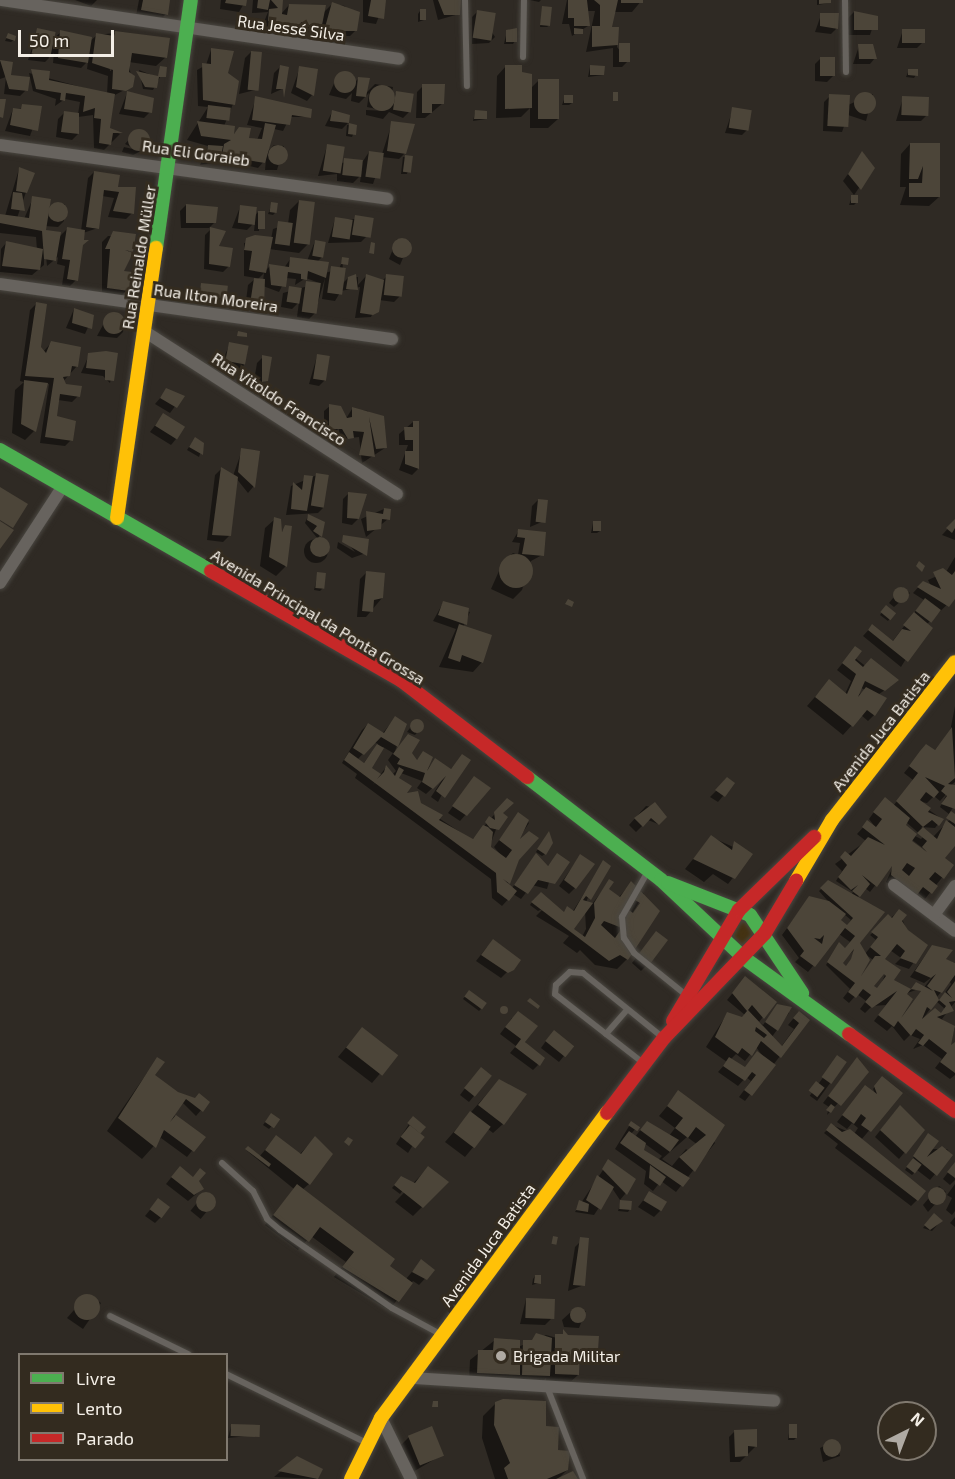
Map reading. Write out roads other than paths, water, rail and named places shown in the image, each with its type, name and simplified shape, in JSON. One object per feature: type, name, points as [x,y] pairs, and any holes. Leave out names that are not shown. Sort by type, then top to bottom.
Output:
[{"type":"main road","name":"Rua Reinaldo Müller","points":[[117,518],[191,0]]},
{"type":"main road","name":"Avenida Principal da Ponta Grossa","points":[[0,450],[402,681],[661,880],[718,938],[805,998],[955,1111]]},
{"type":"main road","name":"Avenida Juca Batista","points":[[664,1038],[744,958],[765,933],[832,820],[955,662]]},
{"type":"main road","name":"Avenida Juca Batista","points":[[351,1479],[381,1418],[664,1038],[718,938],[739,910],[832,820]]},
{"type":"main road","name":"Avenida Principal da Ponta Grossa","points":[[661,880],[739,910],[765,933],[805,998]]},
{"type":"street","name":"Rua Jessé Silva","points":[[1,0],[187,30],[399,59]]},
{"type":"street","name":"Rua Eli Goraieb","points":[[0,145],[169,165],[387,199]]},
{"type":"street","name":"Rua Ilton Moreira","points":[[0,284],[392,339]]},
{"type":"street","name":"Rua Vitoldo Francisco","points":[[144,331],[397,494]]},
{"type":"street","points":[[0,583],[63,486]]},
{"type":"street","points":[[894,885],[955,931]]},
{"type":"street","points":[[933,915],[955,886]]},
{"type":"street","points":[[413,1378],[774,1401]]},
{"type":"street","points":[[381,1418],[411,1479]]},
{"type":"lane","points":[[465,0],[467,86]]},
{"type":"lane","points":[[523,57],[524,0]]},
{"type":"lane","points":[[844,0],[846,72]]},
{"type":"lane","points":[[648,871],[622,917],[624,938],[634,953],[687,996]]},
{"type":"lane","points":[[645,1064],[555,994],[556,985],[570,972],[583,974],[664,1038]]},
{"type":"lane","points":[[606,1034],[627,1011]]},
{"type":"lane","points":[[222,1164],[254,1191],[267,1219],[280,1230],[392,1308],[443,1335]]},
{"type":"lane","points":[[110,1316],[186,1353]]},
{"type":"lane","points":[[228,1375],[369,1444]]},
{"type":"lane","points":[[546,1386],[582,1479]]},
{"type":"place","name":"Brigada Militar","points":[[501,1356]]}]
